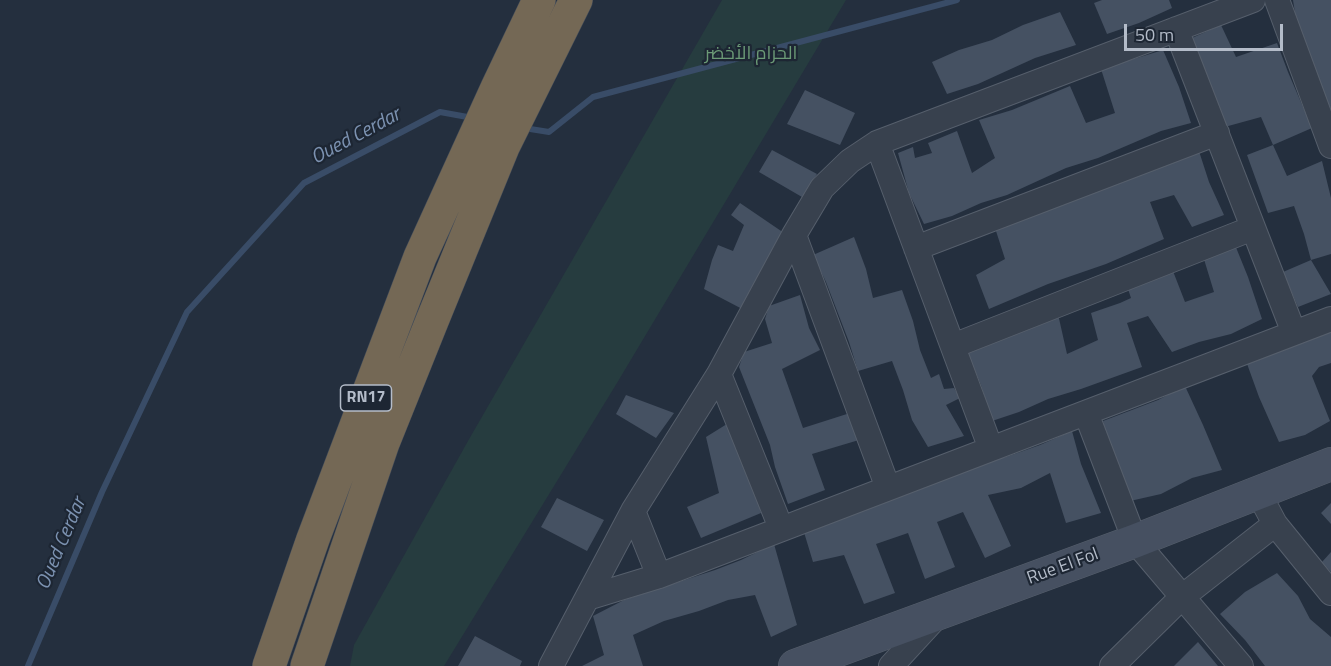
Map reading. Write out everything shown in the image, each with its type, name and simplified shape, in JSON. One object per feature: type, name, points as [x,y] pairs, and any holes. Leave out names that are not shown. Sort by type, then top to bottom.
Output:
[{"type":"highway","name":"RN17","points":[[307,666],[489,142],[511,93],[539,0]]},
{"type":"highway","name":"RN17","points":[[511,93],[576,0]]},
{"type":"highway","name":"RN17","points":[[269,666],[325,508],[420,257],[489,142]]},
{"type":"street","points":[[551,666],[633,511],[719,374],[794,235],[822,188],[850,161],[877,143],[1253,0]]},
{"type":"street","points":[[1277,0],[1331,146]]},
{"type":"street","points":[[1176,29],[1294,333]]},
{"type":"street","points":[[916,248],[1216,133]]},
{"type":"street","points":[[877,143],[991,449]]},
{"type":"street","points":[[953,346],[1253,228]]},
{"type":"street","points":[[794,235],[888,488]]},
{"type":"street","points":[[587,598],[659,576],[1331,319]]},
{"type":"street","points":[[719,374],[781,528]]},
{"type":"street","points":[[1086,413],[1135,541],[1241,666]]},
{"type":"street","name":"Rue El Fol","points":[[795,666],[1135,541],[1331,464]]},
{"type":"street","points":[[1258,492],[1275,524],[1331,593]]},
{"type":"street","points":[[633,511],[659,576]]},
{"type":"street","points":[[1112,666],[1182,597],[1275,524]]},
{"type":"street","points":[[891,666],[942,611]]},
{"type":"green space","name":"الحزام الأخضر","points":[[722,0],[846,0],[617,383],[444,666],[350,666],[354,645],[468,441]]},
{"type":"building","points":[[1102,0],[1169,0],[1172,8],[1107,34],[1094,3]]},
{"type":"building","points":[[1293,0],[1331,0],[1331,110],[1298,32]]},
{"type":"building","points":[[1060,12],[1076,45],[1035,58],[978,84],[947,94],[932,62]]},
{"type":"building","points":[[1221,25],[1236,57],[1277,43],[1312,128],[1273,145],[1261,117],[1221,128],[1192,38]]},
{"type":"building","points":[[1163,50],[1191,123],[1161,131],[1098,158],[1066,168],[1007,195],[924,224],[909,193],[898,153],[913,147],[915,158],[932,153],[928,143],[957,131],[972,173],[995,158],[979,120],[1012,110],[1070,86],[1086,123],[1115,113],[1101,69]]},
{"type":"building","points":[[805,90],[855,113],[840,145],[787,124]]},
{"type":"building","points":[[1197,145],[1209,182],[1224,215],[1192,227],[1174,195],[1150,202],[1164,239],[989,309],[976,275],[1005,259],[996,231]]},
{"type":"building","points":[[1273,145],[1287,176],[1322,161],[1331,198],[1331,254],[1311,260],[1294,206],[1268,213],[1247,155]]},
{"type":"building","points":[[772,150],[817,174],[802,197],[759,172]]},
{"type":"building","points":[[740,203],[787,235],[746,311],[704,289],[718,245],[733,251],[744,225],[731,215]]},
{"type":"building","points":[[854,237],[866,269],[873,298],[902,290],[931,378],[939,374],[944,389],[954,388],[960,398],[946,405],[964,436],[928,447],[912,420],[892,361],[858,371],[826,282],[813,255]]},
{"type":"building","points":[[1233,240],[1262,319],[1231,334],[1172,352],[1148,316],[1127,323],[1142,367],[992,421],[981,385],[966,349],[1058,314],[1067,354],[1098,340],[1091,313],[1131,298],[1127,286],[1171,266],[1185,302],[1214,292],[1203,256]]},
{"type":"building","points":[[1311,260],[1331,294],[1298,307],[1283,272]]},
{"type":"building","points":[[800,295],[809,328],[820,350],[782,369],[803,428],[850,413],[859,440],[812,454],[825,490],[788,504],[770,445],[739,367],[744,352],[772,343],[765,319],[769,306]]},
{"type":"building","points":[[1331,330],[1331,363],[1319,367],[1312,376],[1330,421],[1305,435],[1279,442],[1246,361],[1271,348],[1305,342]]},
{"type":"building","points":[[1185,386],[1222,470],[1192,478],[1161,494],[1130,501],[1109,454],[1103,421],[1158,400]]},
{"type":"building","points":[[626,395],[674,413],[656,438],[616,414]]},
{"type":"building","points":[[735,419],[747,452],[761,513],[701,538],[687,507],[719,493],[706,437]]},
{"type":"building","points":[[1072,431],[1081,464],[1101,513],[1066,523],[1050,473],[1021,488],[988,495],[1011,546],[985,558],[963,512],[937,522],[955,567],[925,579],[908,533],[876,544],[895,593],[864,604],[844,555],[813,562],[803,529],[971,465],[1006,457]]},
{"type":"building","points":[[557,498],[604,520],[587,551],[541,527]]},
{"type":"building","points":[[1331,503],[1331,524],[1321,513]]},
{"type":"building","points":[[774,544],[797,625],[771,637],[755,595],[728,600],[664,621],[633,635],[643,666],[582,666],[604,655],[593,616],[624,600],[715,570]]},
{"type":"building","points":[[1331,552],[1331,572],[1322,562]]},
{"type":"building","points":[[1277,573],[1298,596],[1310,619],[1331,637],[1331,666],[1265,666],[1245,640],[1220,614],[1245,592]]},
{"type":"building","points":[[475,636],[522,661],[520,666],[458,666]]},
{"type":"building","points":[[1198,642],[1218,666],[1174,666]]},
{"type":"waterway","name":"Oued Cerdar","points":[[524,128],[549,132],[593,97],[957,0]]},
{"type":"waterway","name":"Oued Cerdar","points":[[28,666],[102,492],[187,312],[304,183],[440,112],[473,118]]}]
